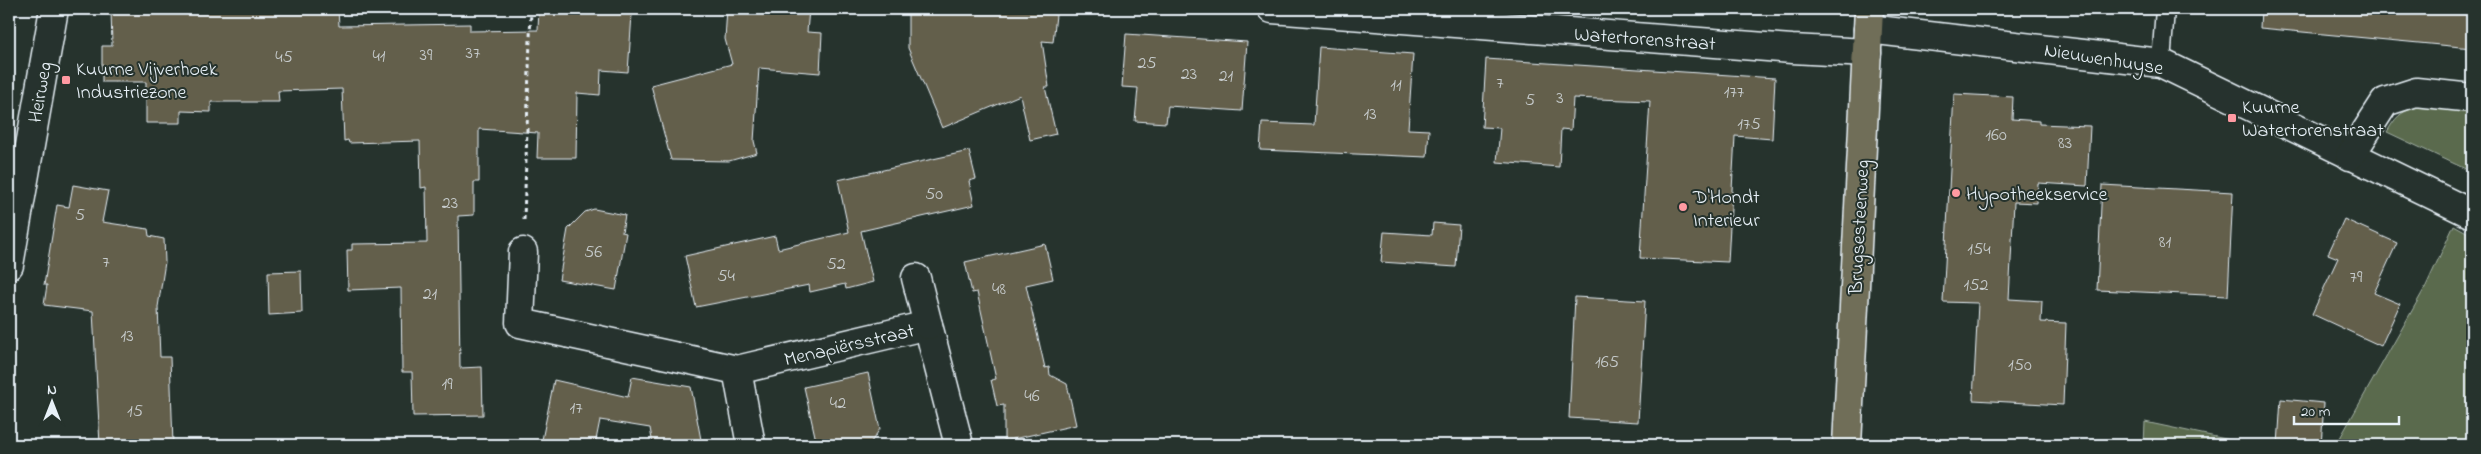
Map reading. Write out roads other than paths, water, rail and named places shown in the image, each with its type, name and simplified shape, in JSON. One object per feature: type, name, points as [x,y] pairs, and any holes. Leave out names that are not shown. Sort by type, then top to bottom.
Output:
[{"type":"main road","name":"Brugsesteenweg","points":[[1847,445],[1868,30]]},
{"type":"street","name":"Heirweg","points":[[9,264],[54,9]]},
{"type":"street","name":"Watertorenstraat","points":[[1272,9],[1492,17],[1792,49],[1868,30]]},
{"type":"street","name":"Nieuwenhuyse","points":[[1868,30],[2161,63],[2472,214]]},
{"type":"street","points":[[2350,156],[2385,102],[2416,92],[2472,98]]},
{"type":"street","name":"Menapiërsstraat","points":[[523,252],[520,323],[737,370],[928,326],[959,445]]},
{"type":"street","points":[[916,278],[928,326]]},
{"type":"street","points":[[737,370],[751,445]]},
{"type":"lane","points":[[2161,63],[2165,9]]},
{"type":"place","name":"Kuurne Vijverhoek Industriezone","points":[[66,80]]},
{"type":"place","name":"Kuurne Watertorenstraat","points":[[2232,118]]},
{"type":"place","name":"Hypotheekservice","points":[[1956,193]]},
{"type":"place","name":"D'Hondt Interieur","points":[[1683,207]]}]
